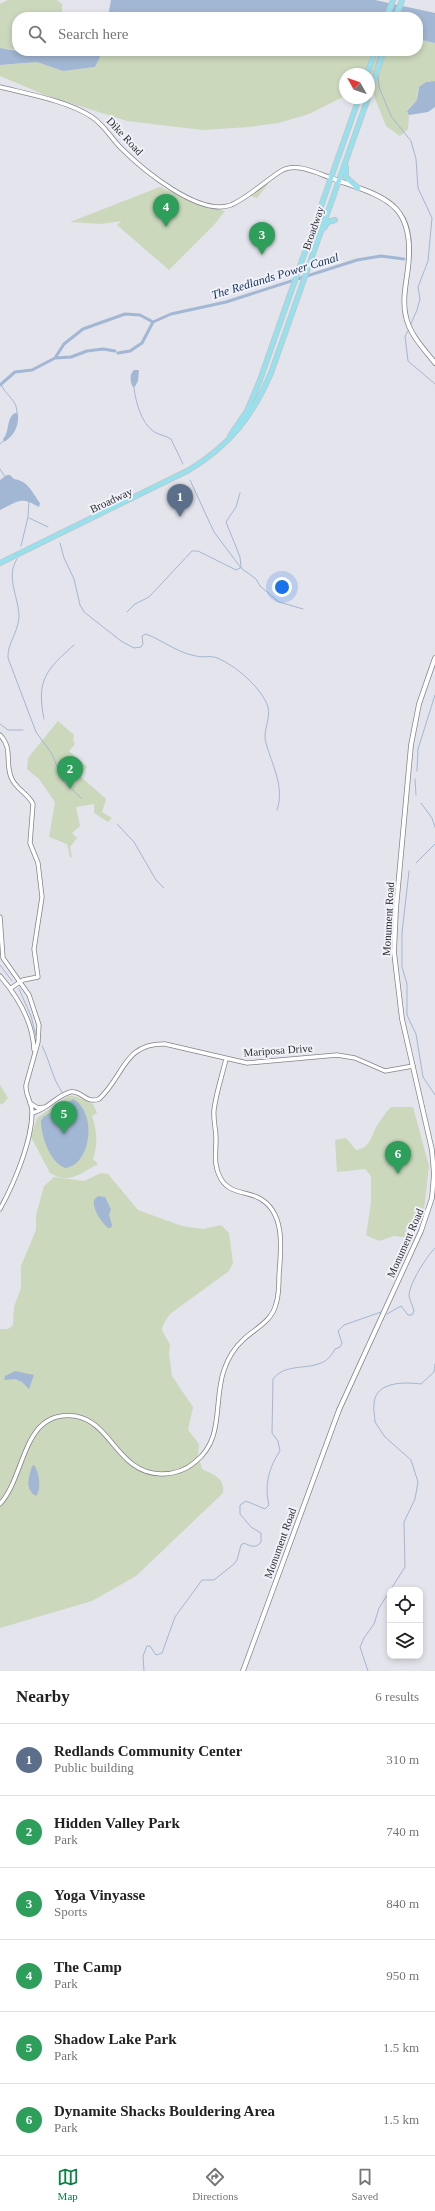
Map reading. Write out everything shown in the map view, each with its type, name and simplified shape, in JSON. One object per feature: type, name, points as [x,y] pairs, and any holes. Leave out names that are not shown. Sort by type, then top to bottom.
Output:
[{"type":"main road","points":[[389,12],[393,0]]},
{"type":"main road","points":[[398,12],[402,0]]},
{"type":"main road","points":[[369,68],[374,56]]},
{"type":"main road","points":[[375,77],[382,56]]},
{"type":"main road","name":"Broadway","points":[[224,444],[244,415],[255,392],[294,286],[357,104]]},
{"type":"main road","name":"Broadway","points":[[0,563],[174,479],[199,464],[237,433],[251,414],[273,369],[366,104]]},
{"type":"main road","points":[[349,152],[345,175],[349,182],[358,188]]},
{"type":"main road","points":[[331,178],[386,199],[396,208],[402,219],[409,250],[404,300],[408,324],[412,332],[435,363]]},
{"type":"main road","points":[[316,244],[327,224],[335,220],[329,214],[331,202]]},
{"type":"main road","points":[[316,244],[324,214],[320,209]]},
{"type":"main road","points":[[255,392],[263,387],[273,369]]},
{"type":"main road","name":"Monument Road","points":[[243,1671],[339,1410],[430,1210],[434,1185],[433,1156],[402,1019],[396,978],[394,935],[410,745],[419,704],[435,658]]},
{"type":"street","name":"Dike Road","points":[[0,87],[82,111],[99,122],[122,149],[166,186],[210,205],[231,205],[284,169],[298,168],[331,178]]},
{"type":"street","points":[[0,735],[9,750],[10,773],[12,780],[33,804],[30,843],[38,863],[42,897],[34,949],[38,977],[19,982],[11,988]]},
{"type":"street","points":[[0,917],[2,926],[1,954],[8,968],[32,1001],[38,1020],[39,1037],[26,1085],[27,1100],[32,1113],[26,1145],[0,1209]]},
{"type":"street","points":[[0,976],[18,998],[33,1040],[34,1053]]},
{"type":"street","name":"Mariposa Drive","points":[[48,1106],[72,1092],[77,1093],[88,1100],[96,1100],[102,1097],[129,1057],[146,1046],[165,1044],[247,1063],[337,1055],[354,1058],[385,1070],[413,1066]]},
{"type":"street","points":[[0,1504],[13,1486],[32,1436],[40,1427],[55,1418],[72,1416],[89,1421],[129,1462],[152,1473],[169,1473],[188,1467],[200,1458],[210,1445],[216,1429],[221,1381],[227,1362],[240,1342],[268,1319],[276,1306],[281,1252],[279,1225],[271,1207],[260,1198],[240,1193],[230,1188],[222,1181],[216,1168],[214,1110],[226,1059]]},
{"type":"street","points":[[27,1100],[36,1107],[48,1106]]},
{"type":"street","points":[[32,1113],[48,1106]]},
{"type":"green space","points":[[8,0],[57,0],[62,4],[62,12],[12,12],[12,49],[0,48],[0,4]]},
{"type":"green space","points":[[423,40],[435,43],[435,81],[426,82],[418,89],[417,100],[407,110],[409,115],[408,129],[400,136],[386,126],[375,98],[375,68],[339,68],[339,99],[309,114],[278,123],[249,127],[203,130],[127,121],[45,95],[0,76],[0,65],[37,62],[63,71],[95,67],[100,56],[423,56]]},
{"type":"green space","points":[[268,183],[257,198],[250,196]]},
{"type":"green space","points":[[160,187],[204,206],[225,211],[214,225],[169,270],[117,225],[121,221],[101,224],[70,222]]},
{"type":"green space","points":[[58,721],[74,735],[73,740],[75,744],[69,751],[87,767],[80,776],[106,799],[102,812],[112,818],[108,822],[94,813],[94,804],[76,807],[80,826],[72,833],[77,838],[70,847],[72,857],[70,857],[67,844],[49,837],[55,802],[39,779],[27,769],[28,758]]},
{"type":"green space","points":[[0,1085],[8,1098],[2,1105],[0,1103]]},
{"type":"green space","points":[[68,1096],[77,1097],[93,1104],[97,1113],[92,1116],[96,1137],[96,1148],[93,1159],[98,1164],[75,1176],[63,1178],[50,1173],[31,1137],[37,1118]]},
{"type":"green space","points":[[391,1107],[413,1107],[429,1166],[424,1210],[410,1238],[394,1236],[379,1241],[366,1235],[371,1203],[371,1176],[365,1169],[337,1172],[335,1140],[346,1138],[356,1150],[365,1147],[378,1124]]},
{"type":"green space","points":[[101,1173],[108,1174],[138,1210],[182,1226],[203,1229],[221,1225],[229,1233],[233,1263],[229,1271],[170,1314],[163,1325],[162,1330],[170,1345],[169,1353],[172,1376],[193,1407],[188,1430],[199,1444],[198,1455],[202,1469],[220,1480],[223,1493],[136,1576],[92,1601],[0,1628],[0,1329],[8,1329],[13,1325],[14,1307],[21,1288],[21,1266],[36,1230],[36,1215],[44,1186],[54,1177],[84,1181]]},
{"type":"water","points":[[111,0],[375,0],[435,13],[435,43],[423,40],[423,12],[109,12]]},
{"type":"water","points":[[0,48],[12,50],[12,56],[100,56],[95,67],[63,71],[37,62],[0,65]]},
{"type":"water","points":[[435,81],[435,107],[428,112],[409,115],[407,111],[417,100],[419,87],[426,82]]},
{"type":"water","points":[[134,370],[139,370],[138,381],[134,388],[131,374]]},
{"type":"water","points":[[15,413],[18,414],[17,427],[11,437],[4,442],[3,439],[7,433],[10,418]]},
{"type":"water","points":[[7,475],[10,475],[14,479],[23,482],[32,491],[40,503],[39,507],[28,502],[20,501],[0,510],[0,480]]},
{"type":"water","points":[[73,1099],[81,1105],[86,1114],[88,1137],[86,1148],[81,1158],[74,1165],[65,1168],[55,1160],[47,1148],[41,1127],[41,1121],[43,1117]]},
{"type":"water","points":[[98,1196],[105,1197],[111,1209],[109,1215],[112,1225],[111,1228],[108,1228],[100,1219],[94,1207],[94,1200]]},
{"type":"water","points":[[15,1371],[34,1375],[29,1389],[22,1382],[15,1379],[4,1380],[5,1376]]},
{"type":"water","points":[[34,1465],[39,1480],[39,1489],[36,1496],[30,1490],[28,1482],[32,1466]]},
{"type":"waterway","points":[[376,67],[379,56]]},
{"type":"waterway","points":[[378,76],[379,87],[391,116],[411,141],[416,159],[418,188],[432,218],[428,261],[418,287],[420,299],[410,326]]},
{"type":"waterway","name":"The Redlands Power Canal","points":[[118,353],[130,351],[142,343],[153,322],[171,314],[226,302],[357,260],[381,256],[404,259]]},
{"type":"waterway","name":"The Redlands Power Canal","points":[[0,385],[15,372],[32,370],[55,358],[64,344],[83,329],[125,314],[140,315],[153,322]]},
{"type":"waterway","points":[[409,329],[405,336],[408,361],[435,384]]},
{"type":"waterway","name":"The Redlands Power Canal","points":[[55,358],[71,357],[87,351],[103,349],[115,351]]},
{"type":"waterway","points":[[1,384],[5,392],[13,401],[17,409],[17,414]]},
{"type":"waterway","points":[[134,388],[136,400],[145,423],[155,432],[171,439],[183,464]]},
{"type":"waterway","points":[[0,444],[3,441]]},
{"type":"waterway","points":[[0,469],[5,477]]},
{"type":"waterway","points":[[190,480],[214,532],[241,568],[256,579],[260,586],[279,602],[303,609]]},
{"type":"waterway","points":[[240,493],[236,507],[226,522],[240,557],[241,567]]},
{"type":"waterway","points":[[21,546],[28,517],[29,501]]},
{"type":"waterway","points":[[29,518],[48,527]]},
{"type":"waterway","points":[[60,543],[64,558],[74,579],[80,605],[84,612],[121,641],[134,648],[141,647],[143,644],[142,636],[146,634],[189,654],[199,657],[217,658],[232,666],[247,678],[260,692],[265,700],[269,712],[265,739],[279,784],[280,793],[277,810]]},
{"type":"waterway","points":[[127,612],[135,604],[149,597],[192,551],[198,551],[236,570],[240,568]]},
{"type":"waterway","points":[[17,559],[12,573],[12,580],[19,617],[17,628],[9,648],[8,658],[36,732],[52,754],[63,781],[81,798]]},
{"type":"waterway","points":[[44,719],[41,694],[46,677],[56,662],[74,645]]},
{"type":"waterway","points":[[417,771],[418,749],[435,695]]},
{"type":"waterway","points":[[0,724],[8,730],[23,730]]},
{"type":"waterway","points":[[415,779],[416,795]]},
{"type":"waterway","points":[[421,803],[432,818],[435,827]]},
{"type":"waterway","points":[[117,824],[134,842],[156,880],[164,888]]},
{"type":"waterway","points":[[416,863],[435,844]]},
{"type":"waterway","points":[[409,871],[402,933],[402,967],[407,984],[407,1015],[416,1034],[423,1077],[435,1095]]},
{"type":"waterway","points":[[0,965],[12,981]]},
{"type":"waterway","points":[[19,989],[31,1016],[36,1036]]},
{"type":"waterway","points":[[42,1046],[62,1092]]},
{"type":"waterway","points":[[387,1314],[401,1306],[408,1315],[412,1315],[414,1311],[409,1296],[412,1285],[423,1264],[435,1248]]},
{"type":"waterway","points":[[144,1671],[143,1656],[147,1646],[150,1646],[156,1655],[162,1653],[175,1617],[202,1580],[214,1580],[234,1564],[237,1560],[241,1545],[244,1543],[251,1546],[257,1546],[261,1542],[261,1533],[251,1527],[240,1514],[240,1505],[246,1501],[265,1509],[269,1505],[267,1491],[268,1477],[280,1451],[278,1441],[272,1433],[273,1379],[288,1369],[322,1363],[335,1349],[340,1347],[342,1343],[338,1331],[344,1325],[381,1312]]},
{"type":"waterway","points":[[368,1671],[360,1647],[364,1638],[374,1624],[379,1608],[405,1567],[404,1522],[415,1499],[418,1482],[411,1460],[385,1437],[375,1422],[374,1404],[376,1396],[385,1387],[399,1383],[421,1384],[434,1372],[435,1364]]},
{"type":"place","name":"The Camp","points":[[166,227]]},
{"type":"place","name":"Yoga Vinyasse","points":[[262,255]]},
{"type":"place","name":"Redlands Community Center","points":[[180,517]]},
{"type":"place","name":"Hidden Valley Park","points":[[70,789]]},
{"type":"place","name":"Shadow Lake Park","points":[[64,1134]]},
{"type":"place","name":"Dynamite Shacks Bouldering Area","points":[[398,1174]]}]
